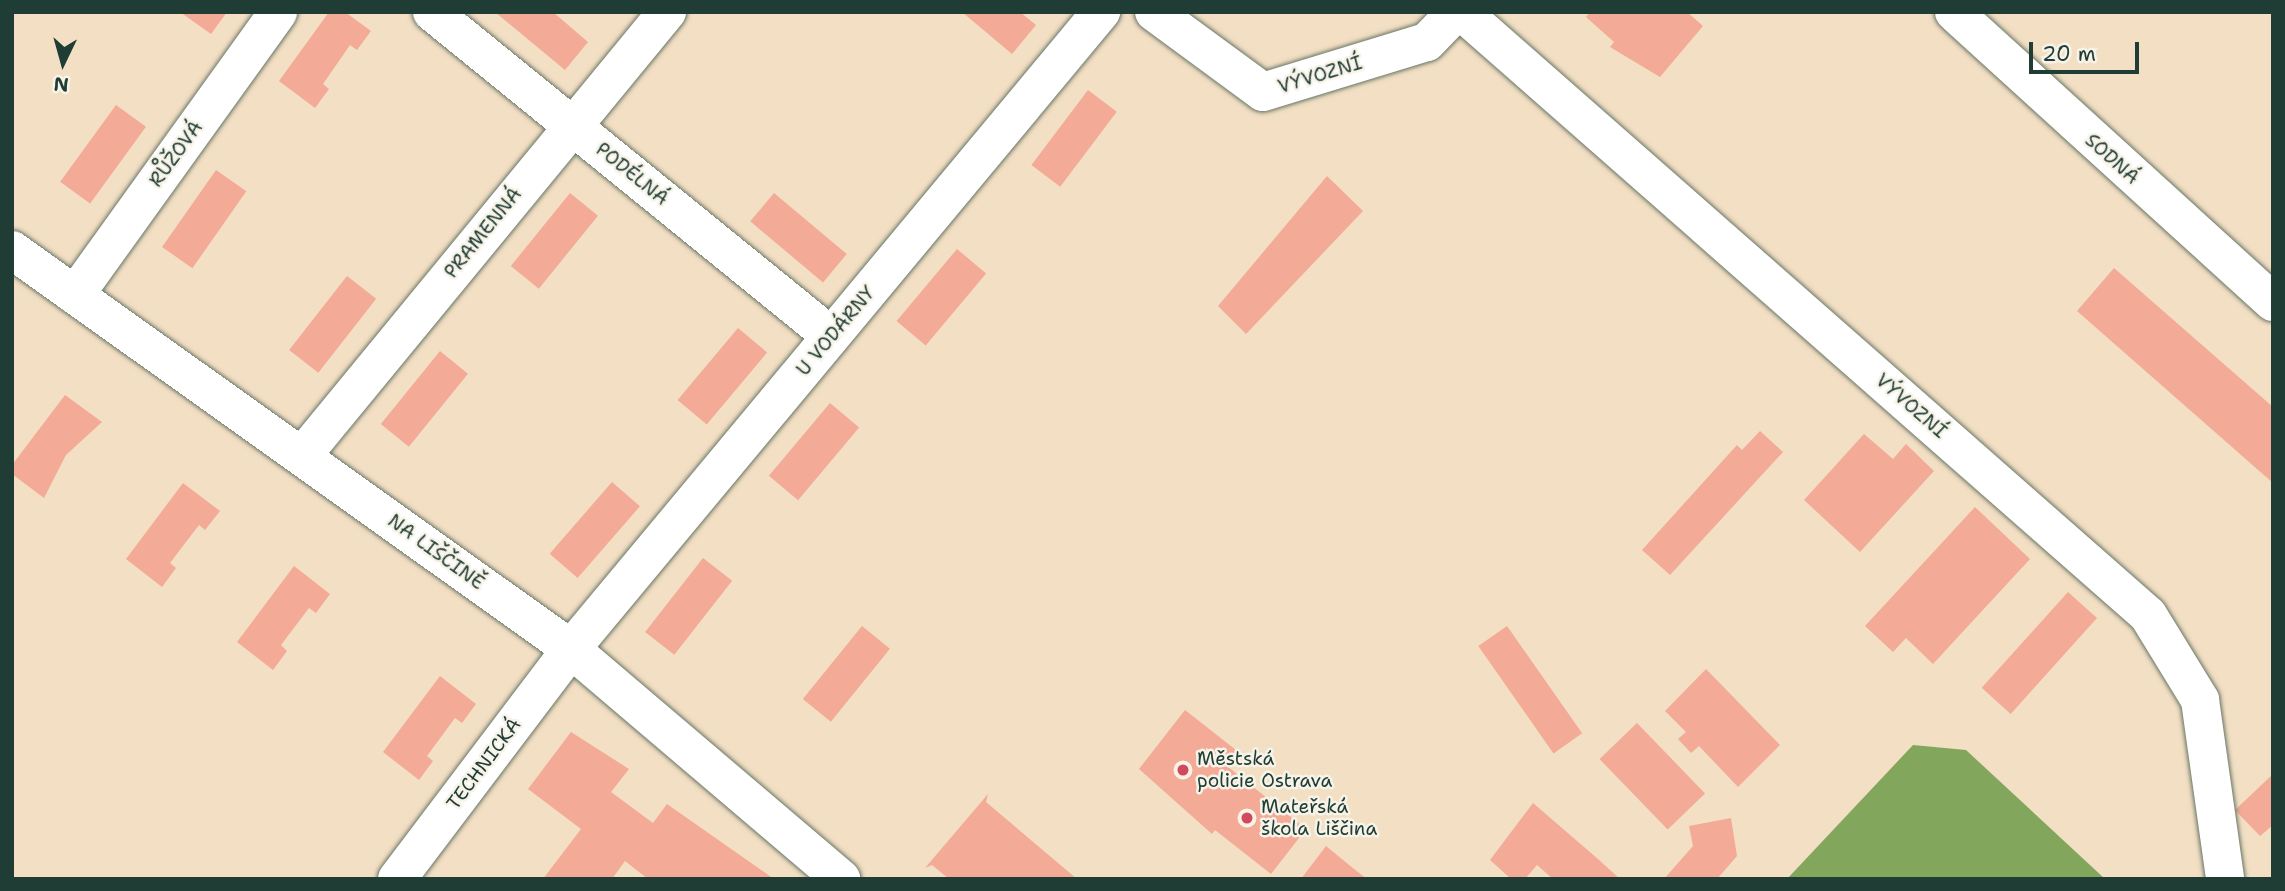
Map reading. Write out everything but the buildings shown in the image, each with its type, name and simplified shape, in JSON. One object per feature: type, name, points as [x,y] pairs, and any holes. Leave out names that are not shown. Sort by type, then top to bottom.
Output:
[{"type":"street","name":"RŮŽOVÁ","points":[[75,295],[278,12]]},
{"type":"street","name":"PODÉLNÁ","points":[[432,12],[831,337]]},
{"type":"street","name":"PRAMENNÁ","points":[[302,456],[571,125],[667,12]]},
{"type":"street","name":"U VODÁRNY","points":[[571,649],[1101,12]]},
{"type":"street","name":"VÝVOZNÍ","points":[[1154,12],[1263,92],[1427,42],[1456,12]]},
{"type":"street","name":"VÝVOZNÍ","points":[[1462,12],[2148,615],[2200,700],[2225,879]]},
{"type":"street","name":"SODNÁ","points":[[1954,12],[2273,302]]},
{"type":"street","name":"NA LIŠČINĚ","points":[[12,250],[571,649],[841,879]]},
{"type":"street","name":"TECHNICKÁ","points":[[397,879],[571,649]]},
{"type":"green space","points":[[1913,745],[1966,750],[2105,879],[1787,879]]},
{"type":"place","name":"Městská policie Ostrava","points":[[1183,770]]},
{"type":"place","name":"Mateřská škola Liščina","points":[[1247,818]]}]
